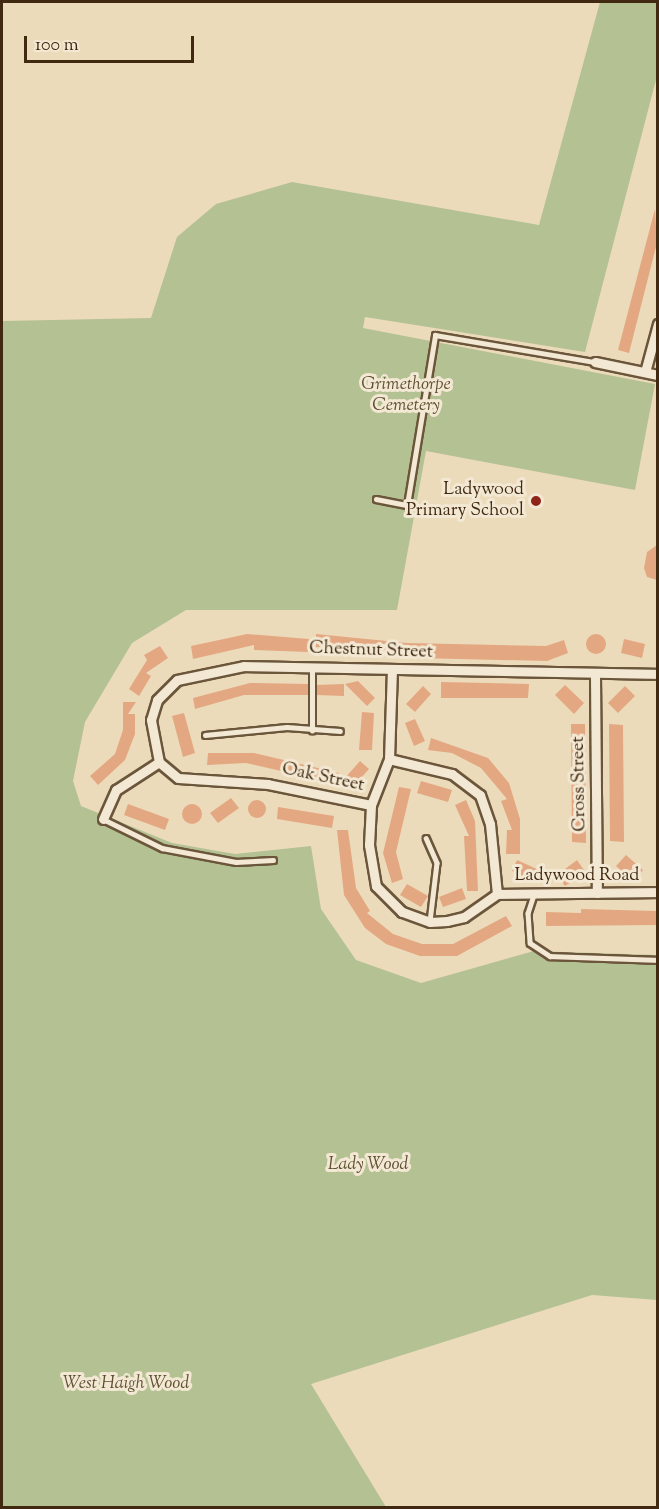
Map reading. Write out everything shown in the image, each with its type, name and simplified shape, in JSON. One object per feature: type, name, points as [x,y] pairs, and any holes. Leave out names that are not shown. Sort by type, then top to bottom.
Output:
[{"type":"street","points":[[645,372],[657,324]]},
{"type":"street","points":[[595,362],[657,375]]},
{"type":"street","name":"Chestnut Street","points":[[159,762],[152,710],[177,680],[244,666],[312,665],[595,676],[657,674]]},
{"type":"street","points":[[371,805],[389,759],[392,669]]},
{"type":"street","name":"Cross Street","points":[[595,676],[597,892]]},
{"type":"street","points":[[389,759],[452,774],[480,795],[490,824],[497,894],[464,917],[430,922]]},
{"type":"street","points":[[103,819],[116,790],[159,762]]},
{"type":"street","name":"Oak Street","points":[[159,762],[186,781],[268,784],[371,805],[369,845],[376,886],[386,902],[430,922]]},
{"type":"street","name":"Ladywood Road","points":[[497,894],[657,892]]},
{"type":"lane","points":[[376,499],[407,505],[435,335],[595,362]]},
{"type":"lane","points":[[312,665],[312,731]]},
{"type":"lane","points":[[206,735],[287,727],[312,731],[340,731]]},
{"type":"lane","points":[[103,819],[162,848],[236,862],[273,860]]},
{"type":"lane","points":[[426,838],[437,862],[430,922]]},
{"type":"lane","points":[[535,892],[527,929],[534,948],[550,956],[657,960]]},
{"type":"green space","points":[[600,2],[657,2],[657,76],[585,352],[365,317],[363,328],[655,384],[635,490],[426,451],[397,610],[186,610],[132,643],[85,722],[73,781],[81,806],[172,843],[235,854],[311,846],[321,909],[356,960],[421,983],[534,951],[657,955],[657,1300],[592,1295],[311,1384],[386,1507],[2,1507],[2,321],[151,318],[177,237],[216,204],[292,182],[539,225]]},
{"type":"building","points":[[655,209],[657,243],[629,353],[618,350]]},
{"type":"building","points":[[657,545],[657,580],[647,577],[644,568],[647,552]]},
{"type":"building","points":[[247,634],[309,639],[308,652],[254,650],[254,645],[193,659],[191,646]]},
{"type":"building","points":[[316,634],[407,643],[546,646],[564,640],[568,653],[547,661],[417,658],[418,652],[316,647]]},
{"type":"building","points":[[596,634],[603,637],[606,644],[603,651],[596,654],[589,651],[586,644],[589,637]]},
{"type":"building","points":[[624,639],[645,644],[642,658],[621,653]]},
{"type":"building","points":[[160,646],[168,658],[146,673],[151,676],[139,696],[129,689],[147,660],[144,655]]},
{"type":"building","points":[[358,681],[375,698],[367,706],[345,684]]},
{"type":"building","points":[[441,682],[529,684],[528,698],[441,698]]},
{"type":"building","points":[[250,683],[308,684],[308,695],[244,695],[195,709],[193,698]]},
{"type":"building","points":[[344,684],[344,696],[316,695],[316,685]]},
{"type":"building","points":[[565,685],[584,703],[574,714],[555,695]]},
{"type":"building","points":[[423,686],[431,694],[415,712],[406,704]]},
{"type":"building","points":[[625,686],[635,696],[618,713],[608,703]]},
{"type":"building","points":[[123,702],[136,702],[128,714],[135,714],[135,734],[125,760],[98,785],[90,776],[115,754],[123,730]]},
{"type":"building","points":[[362,712],[374,713],[372,750],[359,750]]},
{"type":"building","points":[[184,713],[195,753],[183,757],[172,716]]},
{"type":"building","points":[[415,719],[425,741],[414,746],[405,723]]},
{"type":"building","points":[[571,724],[585,724],[586,843],[572,842]]},
{"type":"building","points":[[609,724],[623,725],[624,842],[610,841]]},
{"type":"building","points":[[431,738],[488,758],[509,783],[520,819],[520,854],[506,854],[507,830],[512,830],[501,801],[507,799],[481,768],[452,753],[428,750]]},
{"type":"building","points":[[208,753],[254,753],[339,773],[337,784],[246,763],[207,765]]},
{"type":"building","points":[[360,761],[369,769],[353,787],[344,779]]},
{"type":"building","points":[[421,781],[452,790],[448,802],[417,793]]},
{"type":"building","points":[[399,787],[411,789],[396,852],[403,879],[392,883],[383,853]]},
{"type":"building","points":[[231,798],[239,808],[218,823],[210,813]]},
{"type":"building","points":[[253,800],[261,800],[266,805],[264,816],[253,818],[248,813],[248,805]]},
{"type":"building","points":[[466,800],[475,821],[478,891],[467,891],[464,836],[469,836],[455,805]]},
{"type":"building","points":[[128,804],[169,819],[165,830],[124,815]]},
{"type":"building","points":[[192,804],[199,807],[202,814],[199,821],[192,824],[185,821],[182,814],[185,807]]},
{"type":"building","points":[[278,807],[334,816],[332,828],[277,819]]},
{"type":"building","points":[[337,830],[348,830],[356,888],[370,911],[367,913],[393,934],[422,944],[453,944],[506,916],[512,926],[457,956],[420,956],[386,944],[365,928],[344,895]]},
{"type":"building","points":[[626,855],[643,870],[633,881],[616,866]]},
{"type":"building","points":[[517,860],[539,870],[534,881],[512,871]]},
{"type":"building","points":[[577,860],[586,873],[565,886],[557,875]]},
{"type":"building","points":[[407,884],[428,896],[421,907],[400,895]]},
{"type":"building","points":[[462,888],[466,899],[443,907],[439,897]]},
{"type":"building","points":[[581,909],[657,911],[657,925],[546,926],[546,912],[581,913]]},
{"type":"place","name":"Ladywood Primary School","points":[[536,501]]},
{"type":"park label","name":"Grimethorpe Cemetery","points":[[406,396]]},
{"type":"park label","name":"Lady Wood","points":[[368,1165]]},
{"type":"park label","name":"West Haigh Wood","points":[[126,1384]]}]
